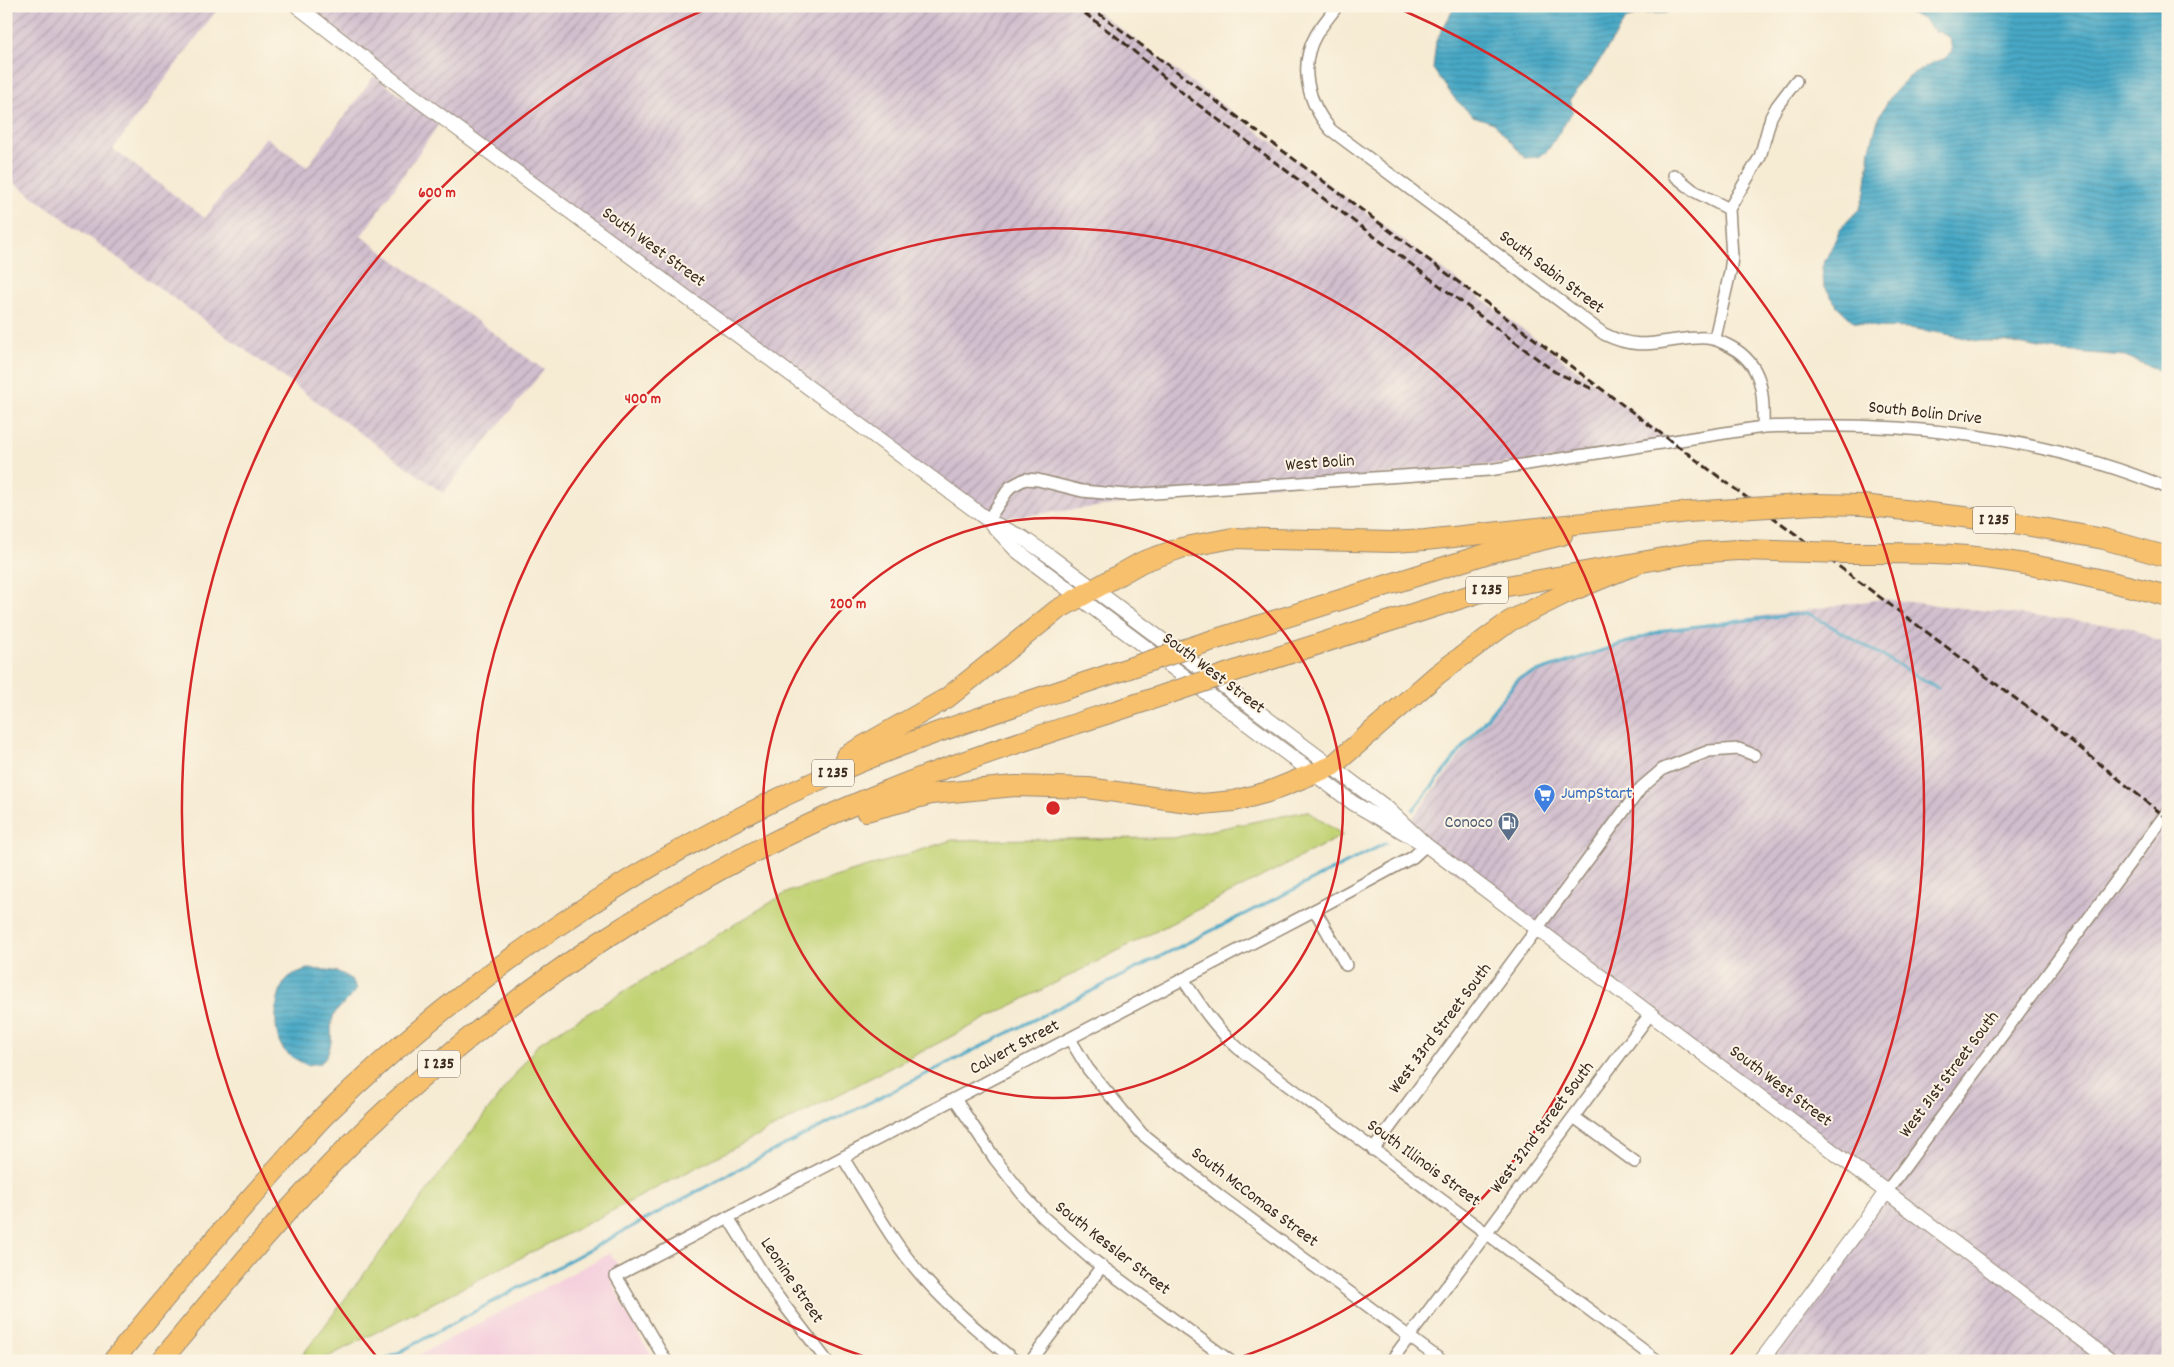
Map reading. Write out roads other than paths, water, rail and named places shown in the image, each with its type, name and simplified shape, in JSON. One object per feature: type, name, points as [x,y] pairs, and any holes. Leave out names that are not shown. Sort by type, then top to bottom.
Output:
[{"type":"highway","name":"I 235","points":[[113,1361],[212,1240],[326,1114],[422,1029],[518,954],[642,870],[704,835],[823,777],[870,758],[1207,642],[1492,552],[1625,519],[1688,512],[1816,504],[1863,505],[2004,521],[2104,539],[2168,557]]},
{"type":"highway","points":[[704,835],[780,789],[857,751],[927,711],[947,698],[1057,610],[1112,577],[1142,562],[1181,548],[1233,538],[1392,542],[1625,519]]},
{"type":"highway","name":"I 235","points":[[161,1361],[242,1262],[317,1179],[364,1131],[422,1078],[484,1027],[570,963],[701,880],[779,840],[866,800],[936,771],[1244,668],[1490,589],[1692,554],[1738,550],[1965,556],[2057,569],[2168,596]]},
{"type":"highway","points":[[779,840],[846,816],[931,794],[954,791],[1054,785],[1142,794],[1202,804],[1251,798],[1324,770],[1438,674],[1487,636],[1530,609],[1634,565]]},
{"type":"street","name":"South West Street","points":[[297,6],[408,92],[792,373],[988,520],[1023,538],[1086,593],[1324,770],[1353,803],[1426,845],[2111,1361]]},
{"type":"street","name":"South Sabin Street","points":[[1337,6],[1316,36],[1307,67],[1310,95],[1321,118],[1331,130],[1604,334],[1628,343],[1652,345],[1697,338],[1715,338]]},
{"type":"street","points":[[1763,427],[1763,392],[1756,370],[1744,356],[1715,338],[1732,257],[1728,209],[1760,157],[1770,118],[1796,81]]},
{"type":"street","points":[[1674,175],[1694,191],[1728,209]]},
{"type":"street","name":"South Bolin Drive","points":[[1673,443],[1763,427],[1849,424],[1926,428],[1976,435],[2054,451],[2141,477],[2168,488]]},
{"type":"street","name":"West Bolin","points":[[988,520],[1010,487],[1025,479],[1038,480],[1082,491],[1126,494],[1489,470],[1673,443]]},
{"type":"street","name":"South West Street","points":[[988,520],[1016,550],[1086,593],[1324,770]]},
{"type":"street","name":"West 33rd Street South","points":[[1373,1150],[1641,788],[1663,769],[1709,751],[1725,748],[1739,749],[1754,755]]},
{"type":"street","name":"West 31st Street South","points":[[1760,1361],[2168,811]]},
{"type":"street","name":"Calvert Street","points":[[666,1361],[616,1276],[729,1219],[955,1098],[1315,910],[1414,856],[1426,845]]},
{"type":"street","points":[[1315,910],[1346,965]]},
{"type":"street","name":"South Illinois Street","points":[[1183,979],[1206,1014],[1231,1042],[1373,1150],[1658,1361]]},
{"type":"street","name":"West 32nd Street South","points":[[1391,1361],[1651,1013]]},
{"type":"street","name":"South McComas Street","points":[[1070,1039],[1107,1094],[1142,1134],[1227,1201],[1442,1361]]},
{"type":"street","name":"South Kessler Street","points":[[955,1098],[992,1155],[1024,1196],[1059,1232],[1230,1361]]},
{"type":"street","points":[[1574,1117],[1635,1162]]},
{"type":"street","points":[[843,1158],[902,1250],[922,1276],[963,1319],[1015,1361]]},
{"type":"street","name":"Leonine Street","points":[[729,1219],[775,1293],[827,1361]]},
{"type":"street","points":[[1031,1361],[1102,1266]]},
{"type":"water","points":[[1455,6],[1678,6],[1665,13],[1642,13],[1626,19],[1589,77],[1570,99],[1573,111],[1548,150],[1539,157],[1525,158],[1494,123],[1473,116],[1455,99],[1433,69],[1436,41]]},
{"type":"water","points":[[1894,6],[2168,6],[2168,374],[2125,356],[2050,350],[2003,341],[1977,341],[1909,328],[1877,327],[1854,322],[1837,306],[1824,285],[1822,267],[1841,228],[1860,208],[1865,192],[1870,149],[1879,116],[1891,96],[1909,77],[1933,62],[1944,59],[1952,51],[1950,39],[1943,33],[1935,32],[1923,19]]},
{"type":"water","points":[[307,969],[336,971],[348,977],[357,989],[335,1013],[330,1049],[321,1063],[307,1065],[293,1058],[284,1050],[277,1031],[276,1011],[280,991],[284,983],[289,977]]},
{"type":"waterway","points":[[1413,810],[1519,678],[1664,630],[1808,613],[1938,688]]},
{"type":"waterway","points":[[383,1361],[761,1157],[1386,843]]},
{"type":"railway","points":[[1075,6],[1123,42],[1184,94],[1555,372],[1595,390]]},
{"type":"railway","points":[[1089,6],[2063,734],[2168,819]]},
{"type":"place","name":"JumpStart","points":[[1545,813]]},
{"type":"place","name":"Conoco","points":[[1509,842]]}]
